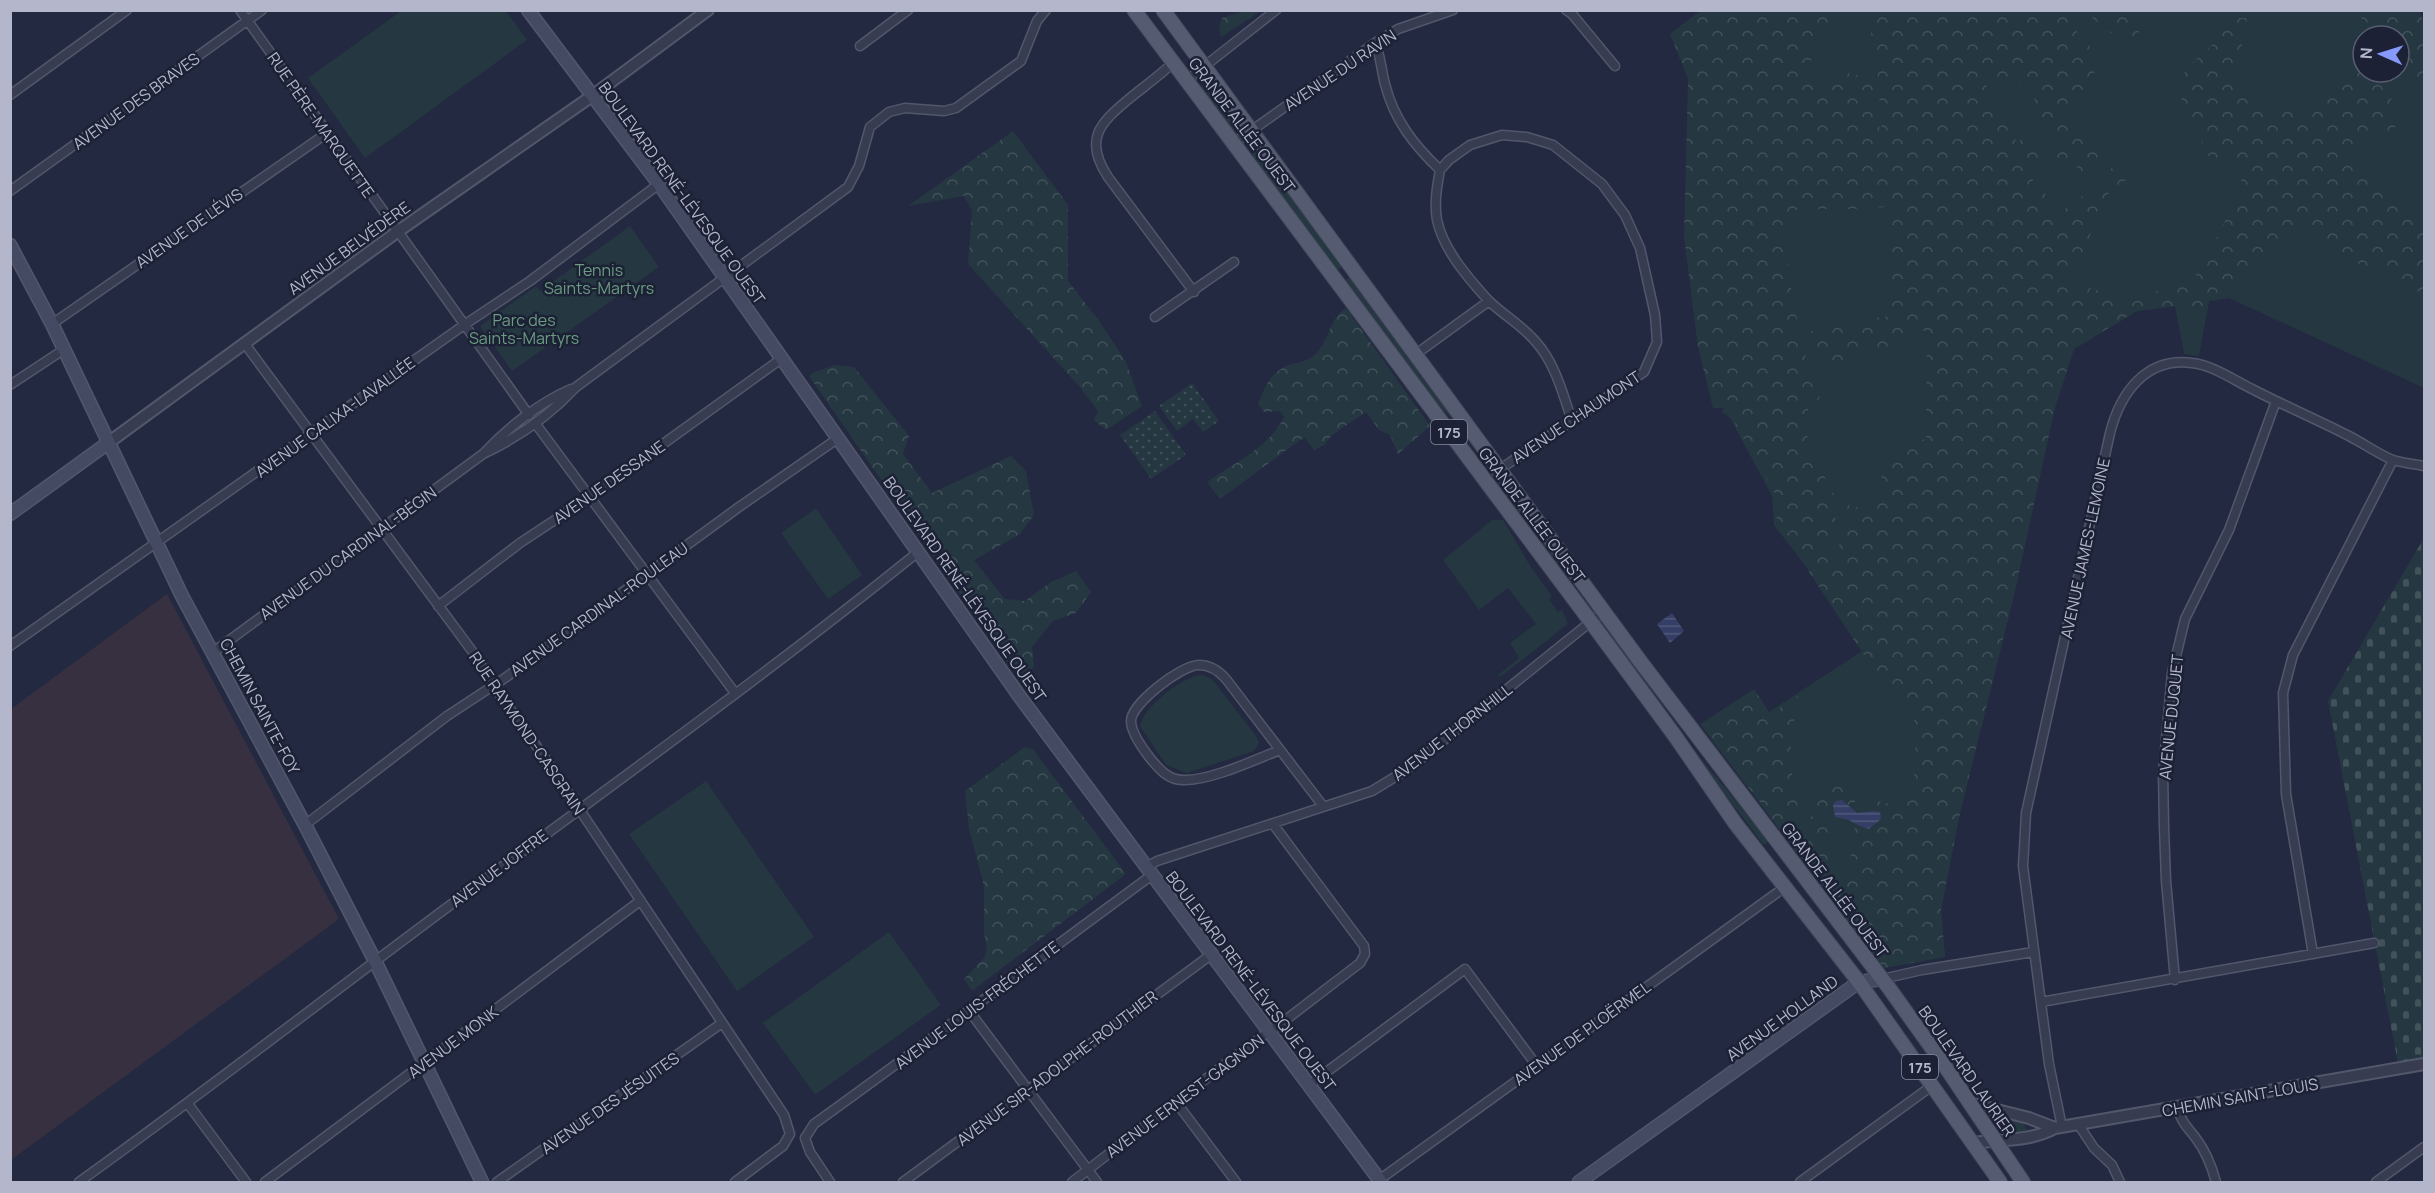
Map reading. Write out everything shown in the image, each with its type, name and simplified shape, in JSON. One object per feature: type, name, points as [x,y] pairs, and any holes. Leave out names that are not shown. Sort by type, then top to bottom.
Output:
[{"type":"main road","name":"BOULEVARD RENÉ-LÉVESQUE OUEST","points":[[528,10],[659,184],[1020,697],[1380,1181]]},
{"type":"main road","name":"GRANDE ALLÉE OUEST","points":[[1134,10],[1591,622],[1675,736],[1735,823],[1859,982]]},
{"type":"main road","name":"GRANDE ALLÉE OUEST","points":[[1163,10],[1604,611],[1882,980]]},
{"type":"main road","name":"CHEMIN SAINTE-FOY","points":[[10,245],[52,324],[156,544],[375,961],[482,1182]]},
{"type":"main road","points":[[1336,279],[1352,267]]},
{"type":"main road","name":"AVENUE BELVÉDÈRE","points":[[10,514],[108,443]]},
{"type":"main road","name":"AVENUE HOLLAND","points":[[1579,1182],[1859,982],[1882,980]]},
{"type":"main road","name":"BOULEVARD LAURIER","points":[[1882,980],[2023,1182]]},
{"type":"main road","name":"175","points":[[1859,982],[2000,1182]]},
{"type":"street","points":[[10,95],[127,10]]},
{"type":"street","name":"RUE PÈRE-MARQUETTE","points":[[240,10],[588,498],[735,693]]},
{"type":"street","name":"AVENUE DES BRAVES","points":[[10,191],[262,10]]},
{"type":"street","name":"AVENUE BELVÉDÈRE","points":[[108,443],[397,232],[592,96],[708,10]]},
{"type":"street","points":[[860,46],[908,10]]},
{"type":"street","name":"AVENUE DU CARDINAL-BÉGIN","points":[[212,653],[483,454],[504,444],[532,419],[561,402],[576,387],[848,187],[859,166],[870,127],[889,112],[905,108],[944,111],[956,108],[1022,61],[1037,21],[1046,10]]},
{"type":"street","points":[[1187,80],[1276,10]]},
{"type":"street","name":"AVENUE DU RAVIN","points":[[1234,143],[1398,29],[1453,10]]},
{"type":"street","points":[[1566,10],[1572,14],[1615,66]]},
{"type":"street","points":[[1375,43],[1395,113],[1418,150],[1440,170],[1436,212],[1446,246],[1489,301],[1538,343],[1555,372],[1572,420]]},
{"type":"street","points":[[1174,62],[1105,119],[1098,134],[1097,150],[1100,164],[1108,177],[1194,292]]},
{"type":"street","name":"AVENUE DE LÉVIS","points":[[52,324],[327,133]]},
{"type":"street","name":"AVENUE CHAUMONT","points":[[1440,170],[1449,160],[1470,145],[1502,135],[1527,137],[1553,145],[1602,183],[1625,215],[1640,248],[1655,315],[1657,342],[1644,372],[1484,480]]},
{"type":"street","name":"AVENUE CALIXA-LAVALLÉE","points":[[10,646],[464,325],[530,281],[659,184]]},
{"type":"street","points":[[1155,317],[1234,262]]},
{"type":"street","points":[[1416,354],[1489,301]]},
{"type":"street","name":"RUE RAYMOND-CASGRAIN","points":[[245,344],[475,655],[784,1115],[790,1134],[783,1146],[735,1182]]},
{"type":"street","points":[[10,385],[63,350]]},
{"type":"street","name":"AVENUE DESSANE","points":[[438,606],[520,543],[588,498],[781,359]]},
{"type":"street","name":"AVENUE JAMES-LEMOINE","points":[[2058,1128],[2023,866],[2026,813],[2116,410],[2124,395],[2137,380],[2149,372],[2169,364],[2191,363],[2209,368],[2393,460],[2424,466]]},
{"type":"street","name":"AVENUE DUQUET","points":[[2175,980],[2166,892],[2163,772],[2172,673],[2185,619],[2229,530],[2276,401]]},
{"type":"street","name":"AVENUE CARDINAL-ROULEAU","points":[[305,825],[447,717],[494,686],[646,574],[837,439]]},
{"type":"street","points":[[2313,954],[2286,794],[2283,693],[2293,656],[2393,460]]},
{"type":"street","name":"AVENUE JOFFRE","points":[[79,1182],[188,1104],[375,961],[735,693],[918,552]]},
{"type":"street","name":"AVENUE THORNHILL","points":[[1149,871],[1157,861],[1372,790],[1408,769],[1604,611]]},
{"type":"street","points":[[1280,750],[1206,777],[1181,780],[1169,777],[1148,754],[1131,725],[1131,714],[1143,700],[1184,668],[1198,665],[1218,671],[1226,680],[1280,750],[1323,806]]},
{"type":"street","name":"AVENUE ERNEST-GAGNON","points":[[1072,1182],[1360,963],[1365,954],[1364,946],[1273,824]]},
{"type":"street","name":"AVENUE LOUIS-FRÉCHETTE","points":[[830,1182],[810,1152],[805,1138],[814,1124],[970,1012],[1149,871]]},
{"type":"street","name":"AVENUE DE PLOËRMEL","points":[[1380,1181],[1785,887]]},
{"type":"street","name":"AVENUE MONK","points":[[265,1182],[640,901]]},
{"type":"street","points":[[2041,1002],[2374,944]]},
{"type":"street","name":"AVENUE HOLLAND","points":[[1882,980],[1922,970],[2033,952]]},
{"type":"street","name":"AVENUE SIR-ADOLPHE-ROUTHIER","points":[[903,1182],[1212,954]]},
{"type":"street","points":[[1308,1085],[1465,969],[1537,1066]]},
{"type":"street","points":[[970,1012],[1097,1182]]},
{"type":"street","name":"AVENUE DES JÉSUITES","points":[[497,1182],[722,1023]]},
{"type":"street","name":"CHEMIN SAINT-LOUIS","points":[[1972,1143],[1994,1139],[2007,1141],[2047,1133],[2058,1128],[2424,1064]]},
{"type":"street","points":[[1800,1182],[1933,1085]]},
{"type":"street","points":[[1176,1102],[1236,1182]]},
{"type":"street","name":"CHEMIN SAINT-LOUIS","points":[[1969,1103],[2020,1115],[2058,1128]]},
{"type":"street","points":[[188,1104],[246,1182]]},
{"type":"street","points":[[2177,1108],[2182,1122],[2196,1138],[2212,1168],[2216,1182]]},
{"type":"street","points":[[2078,1125],[2094,1148],[2112,1165],[2120,1182]]},
{"type":"street","points":[[2376,1182],[2424,1148]]},
{"type":"shaded area","points":[[167,594],[339,919],[11,1160],[11,709]]},
{"type":"green space","points":[[1247,10],[1261,11],[1221,37],[1219,26],[1222,18]]},
{"type":"green space","points":[[401,11],[506,11],[527,40],[365,158],[308,78]]},
{"type":"green space","points":[[1700,11],[1830,11],[1828,23],[1807,69],[1810,81],[1847,73],[1874,78],[1886,184],[1877,66],[1867,11],[2078,11],[2074,28],[2091,48],[2097,83],[2078,106],[2042,126],[2039,109],[2032,96],[2007,78],[1986,83],[1989,100],[2002,109],[2017,131],[2015,143],[2066,115],[2076,119],[2082,126],[2087,145],[2109,153],[2097,173],[2081,184],[2074,175],[2075,168],[2083,164],[2074,158],[2060,163],[2055,161],[2055,153],[2063,141],[2057,133],[2038,142],[2042,158],[2038,164],[2036,177],[2025,188],[2029,196],[2043,192],[2050,198],[2050,220],[2102,182],[2118,159],[2127,164],[2130,177],[2107,195],[2071,281],[2104,292],[2132,295],[2161,290],[2194,279],[2223,226],[2235,198],[2244,170],[2206,155],[2176,86],[2189,66],[2212,45],[2231,18],[2247,18],[2244,41],[2230,70],[2235,83],[2251,98],[2281,111],[2303,112],[2345,82],[2351,75],[2351,84],[2399,84],[2389,104],[2396,109],[2395,132],[2358,139],[2354,161],[2362,173],[2415,224],[2424,223],[2424,294],[2355,262],[2294,227],[2229,298],[2209,301],[2204,329],[2191,311],[2176,306],[2137,311],[2074,349],[2055,407],[2015,591],[1960,813],[1941,910],[1945,957],[1884,968],[1832,901],[1803,842],[1809,828],[1817,786],[1833,785],[1854,791],[1856,800],[1851,807],[1842,800],[1836,801],[1833,805],[1820,810],[1818,824],[1834,824],[1842,830],[1827,850],[1833,865],[1823,871],[1825,877],[1846,881],[1851,855],[1849,844],[1865,802],[1872,799],[1885,804],[1914,790],[1916,723],[1864,655],[1809,572],[1805,556],[1783,537],[1793,529],[1776,529],[1778,499],[1726,408],[1713,408],[1698,347],[1684,237],[1688,79],[1670,34]],"holes":[[[1888,206],[1889,316],[1826,325],[1807,333],[1816,365],[1902,348],[1917,329],[1935,334],[1927,343],[1926,438],[1907,449],[1883,457],[1881,485],[1867,509],[1847,505],[1839,547],[1825,551],[1795,529],[1808,529],[1827,546],[1831,545],[1838,502],[1825,478],[1825,468],[1807,447],[1808,409],[1819,399],[1822,384],[1809,369],[1796,314],[1789,275],[1786,219],[1798,209],[1874,209]]]},
{"type":"green space","points":[[1741,11],[2418,11],[2424,24],[2424,388],[2229,298],[2209,301],[2199,356],[2184,354],[2175,306],[2137,311],[2074,349],[2055,407],[2015,591],[1960,813],[1941,910],[1945,957],[1884,968],[1700,724],[1754,689],[1769,712],[1862,651],[1807,568],[1774,525],[1772,496],[1730,418],[1722,412],[1735,386]]},
{"type":"green space","points":[[2097,11],[2145,11],[2137,37],[2125,44],[2091,17]]},
{"type":"green space","points":[[2361,11],[2419,11],[2424,23],[2424,91],[2411,68],[2411,24],[2364,24]]},
{"type":"green space","points":[[1207,84],[1238,125],[1236,130],[1230,130],[1200,91],[1201,87]]},
{"type":"green space","points":[[1013,131],[1068,205],[1068,281],[1100,322],[1126,362],[1142,406],[1106,430],[1094,420],[1098,411],[1079,386],[968,264],[972,211],[964,196],[908,206]]},
{"type":"green space","points":[[1254,151],[1258,151],[1341,263],[1341,268],[1336,270],[1251,158]]},
{"type":"green space","points":[[630,226],[659,267],[512,371],[480,326],[536,286],[540,291]]},
{"type":"green space","points":[[1352,278],[1485,463],[1451,418],[1428,395],[1345,282],[1346,279]]},
{"type":"green space","points":[[1346,308],[1430,426],[1398,454],[1390,435],[1379,430],[1366,412],[1332,435],[1324,445],[1314,450],[1305,438],[1300,440],[1220,499],[1207,482],[1261,446],[1284,417],[1280,411],[1264,412],[1258,404],[1269,380],[1281,369],[1314,355],[1322,346],[1333,322]]},
{"type":"green space","points":[[835,365],[854,367],[909,436],[903,454],[932,493],[1011,456],[1026,471],[1034,515],[1020,534],[974,560],[1005,599],[1025,601],[1051,582],[1076,571],[1091,592],[1076,613],[1053,621],[1032,647],[1034,667],[1019,678],[809,376]]},
{"type":"green space","points":[[1192,383],[1219,421],[1203,432],[1193,419],[1177,431],[1159,406]]},
{"type":"green space","points":[[1155,411],[1186,455],[1151,479],[1120,435]]},
{"type":"green space","points":[[1499,483],[1503,485],[1567,572],[1565,573],[1512,512],[1496,486]]},
{"type":"green space","points":[[816,508],[862,575],[828,599],[781,533]]},
{"type":"green space","points":[[1492,520],[1503,520],[1531,567],[1552,596],[1549,599],[1558,612],[1562,610],[1568,624],[1500,677],[1498,675],[1519,658],[1510,643],[1536,624],[1508,588],[1479,610],[1443,560]]},
{"type":"green space","points":[[2424,538],[2424,1064],[2399,1068],[2328,701]]},
{"type":"green space","points":[[1203,675],[1212,679],[1259,743],[1254,751],[1187,773],[1166,765],[1140,726],[1149,710],[1166,693],[1186,680]]},
{"type":"green space","points":[[1808,689],[1790,730],[1793,793],[1798,810],[1791,826],[1774,821],[1703,727],[1756,692],[1770,714]]},
{"type":"green space","points":[[1689,744],[1768,840],[1766,844],[1763,844],[1687,745]]},
{"type":"green space","points":[[1025,747],[1033,749],[1126,874],[972,991],[964,979],[984,958],[987,950],[984,932],[984,886],[969,829],[965,791]]},
{"type":"green space","points":[[706,781],[814,937],[737,991],[629,834]]},
{"type":"green space","points":[[889,932],[941,1005],[815,1095],[763,1023]]},
{"type":"green space","points":[[1991,1114],[2024,1124],[2027,1130],[2005,1136]]},
{"type":"water","points":[[1672,613],[1684,631],[1670,643],[1657,624]]},
{"type":"water","points":[[1842,800],[1857,813],[1880,812],[1881,819],[1869,829],[1849,820],[1835,817],[1833,805],[1836,801]]},
{"type":"park label","name":"Tennis Saints-Martyrs","points":[[599,279]]},
{"type":"park label","name":"Parc des Saints-Martyrs","points":[[524,329]]}]
